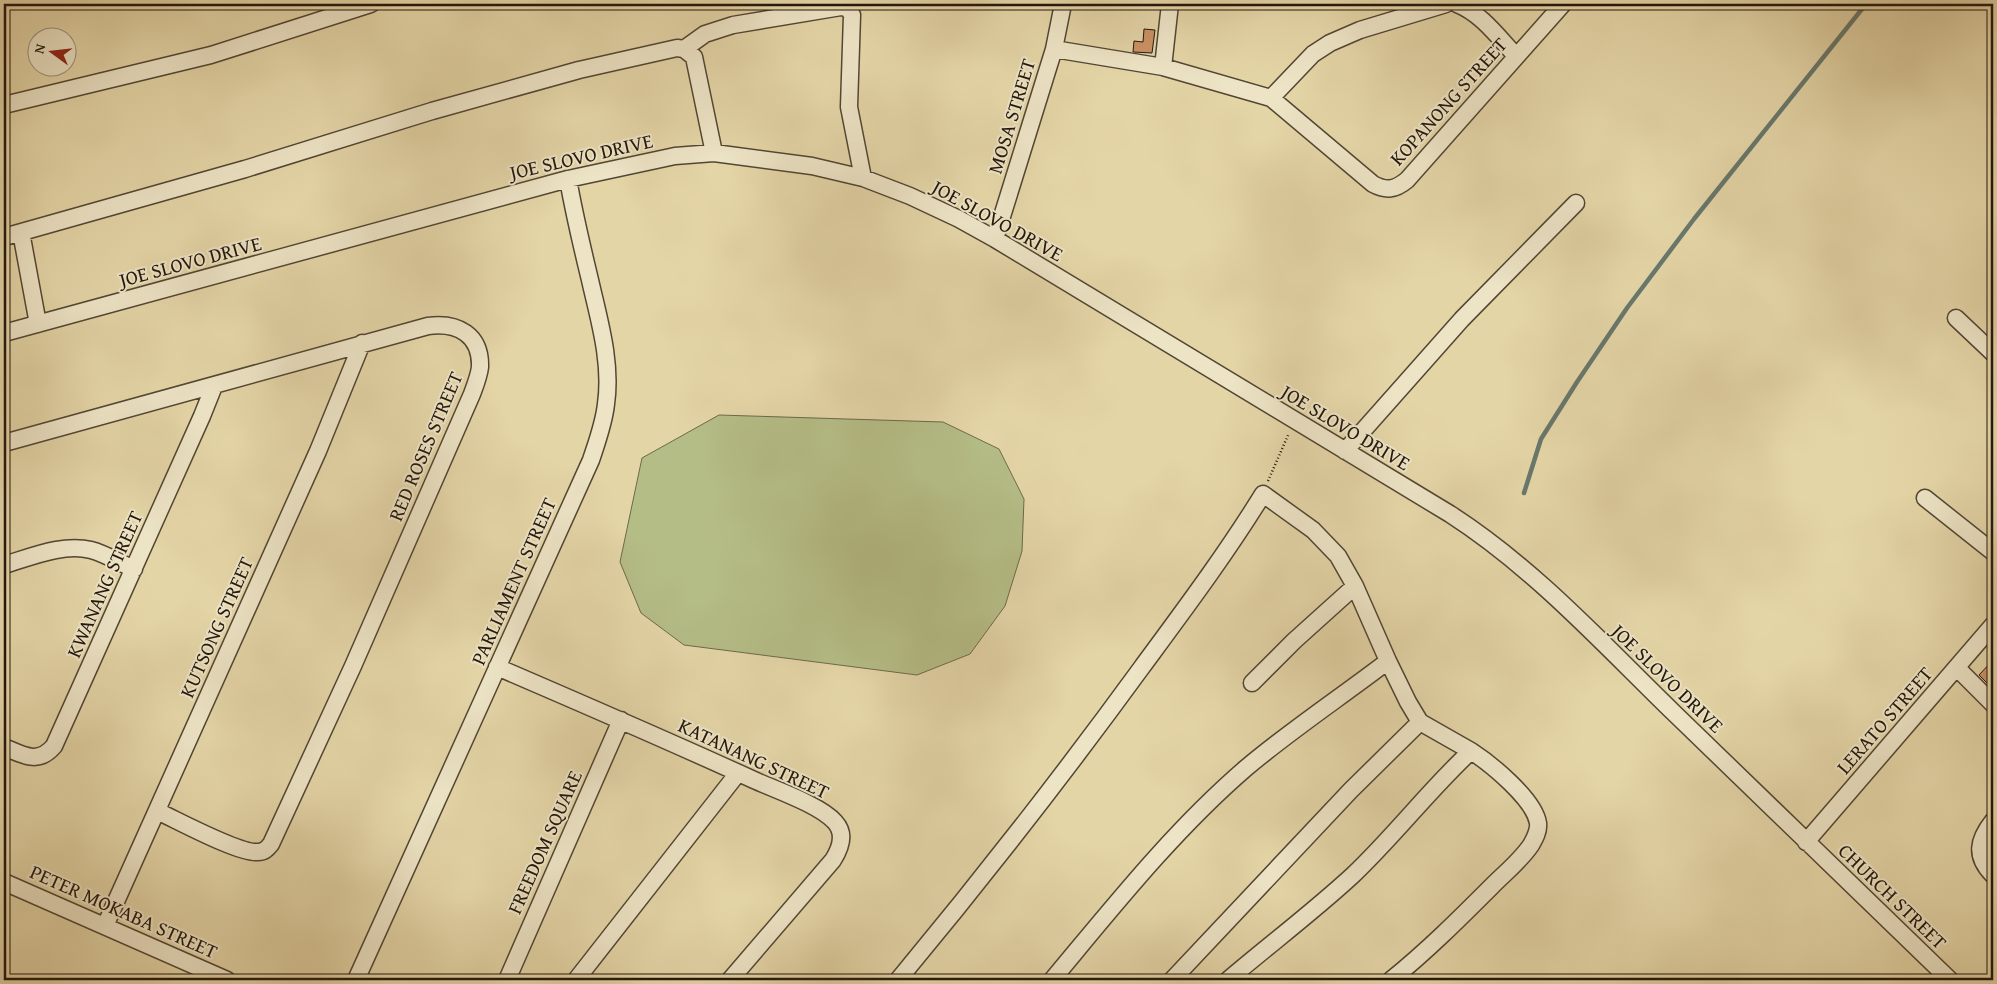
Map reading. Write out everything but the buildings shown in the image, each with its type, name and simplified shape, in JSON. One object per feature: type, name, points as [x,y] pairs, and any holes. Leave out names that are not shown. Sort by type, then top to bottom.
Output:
[{"type":"street","points":[[4,105],[211,55],[371,4]]},
{"type":"street","name":"MOSA STREET","points":[[995,239],[1054,49],[1063,4]]},
{"type":"street","points":[[1163,67],[1170,4]]},
{"type":"street","points":[[1271,98],[1313,54],[1330,43],[1360,30],[1446,4]]},
{"type":"street","points":[[1458,4],[1476,15],[1516,56]]},
{"type":"street","name":"KOPANONG STREET","points":[[1054,49],[1163,67],[1271,98],[1373,184],[1386,189],[1394,189],[1407,180],[1563,4]]},
{"type":"street","points":[[4,237],[245,169],[432,111],[570,72],[670,49],[684,49],[705,34],[733,24],[842,7],[848,8],[852,15],[849,118],[863,178]]},
{"type":"street","points":[[684,49],[694,57],[714,152]]},
{"type":"street","name":"JOE SLOVO DRIVE","points":[[4,333],[568,179],[675,156],[714,152],[812,166],[863,178],[910,196],[959,219],[995,239],[1465,524],[1517,562],[1806,842]]},
{"type":"street","name":"PARLIAMENT STREET","points":[[356,980],[591,460],[601,432],[606,404],[606,361],[603,334],[581,245],[568,179]]},
{"type":"street","points":[[1345,451],[1462,319],[1576,203]]},
{"type":"street","points":[[22,232],[38,324]]},
{"type":"street","points":[[1956,318],[1993,353]]},
{"type":"street","name":"RED ROSES STREET","points":[[4,442],[428,326],[445,324],[456,327],[471,338],[479,356],[480,369],[472,394],[361,648],[271,844],[265,850],[257,852],[239,849],[156,811]]},
{"type":"street","name":"KUTSONG STREET","points":[[105,926],[318,451],[362,343]]},
{"type":"street","name":"KWANANG STREET","points":[[4,747],[33,757],[40,757],[45,755],[54,746],[214,386]]},
{"type":"street","points":[[898,980],[981,880],[1107,716],[1224,556],[1263,494],[1313,530],[1338,556],[1355,586],[1388,661],[1420,722],[1472,751],[1499,772],[1531,808],[1538,824],[1535,838],[1524,853],[1457,920],[1391,980]]},
{"type":"street","points":[[1925,498],[1993,552]]},
{"type":"street","points":[[4,565],[57,550],[78,548],[101,553],[134,569]]},
{"type":"street","points":[[1252,683],[1294,641],[1355,586]]},
{"type":"street","name":"LERATO STREET","points":[[1806,842],[1993,625]]},
{"type":"street","points":[[1052,980],[1125,892],[1179,832],[1212,800],[1246,768],[1300,725],[1388,661]]},
{"type":"street","name":"KATANANG STREET","points":[[498,667],[738,773],[828,816],[840,829],[841,840],[839,850],[833,860],[730,980]]},
{"type":"street","points":[[1957,668],[1993,704]]},
{"type":"street","name":"FREEDOM SQUARE","points":[[507,980],[620,720]]},
{"type":"street","points":[[1172,980],[1345,797],[1420,722]]},
{"type":"street","points":[[1228,980],[1353,874],[1399,829],[1452,769],[1472,751]]},
{"type":"street","points":[[576,980],[738,773]]},
{"type":"street","points":[[1993,821],[1982,837],[1980,846],[1983,863],[1993,875]]},
{"type":"street","name":"CHURCH STREET","points":[[1806,842],[1950,980]]},
{"type":"street","name":"PETER MOKABA STREET","points":[[4,882],[227,980]]},
{"type":"path","points":[[1263,494],[1295,420]]},
{"type":"green space","points":[[719,415],[943,422],[999,449],[1024,499],[1022,551],[1005,606],[970,654],[917,675],[684,645],[641,613],[620,562],[642,458]]},
{"type":"waterway","points":[[1524,493],[1541,439],[1627,308],[1694,219],[1866,4]]}]
